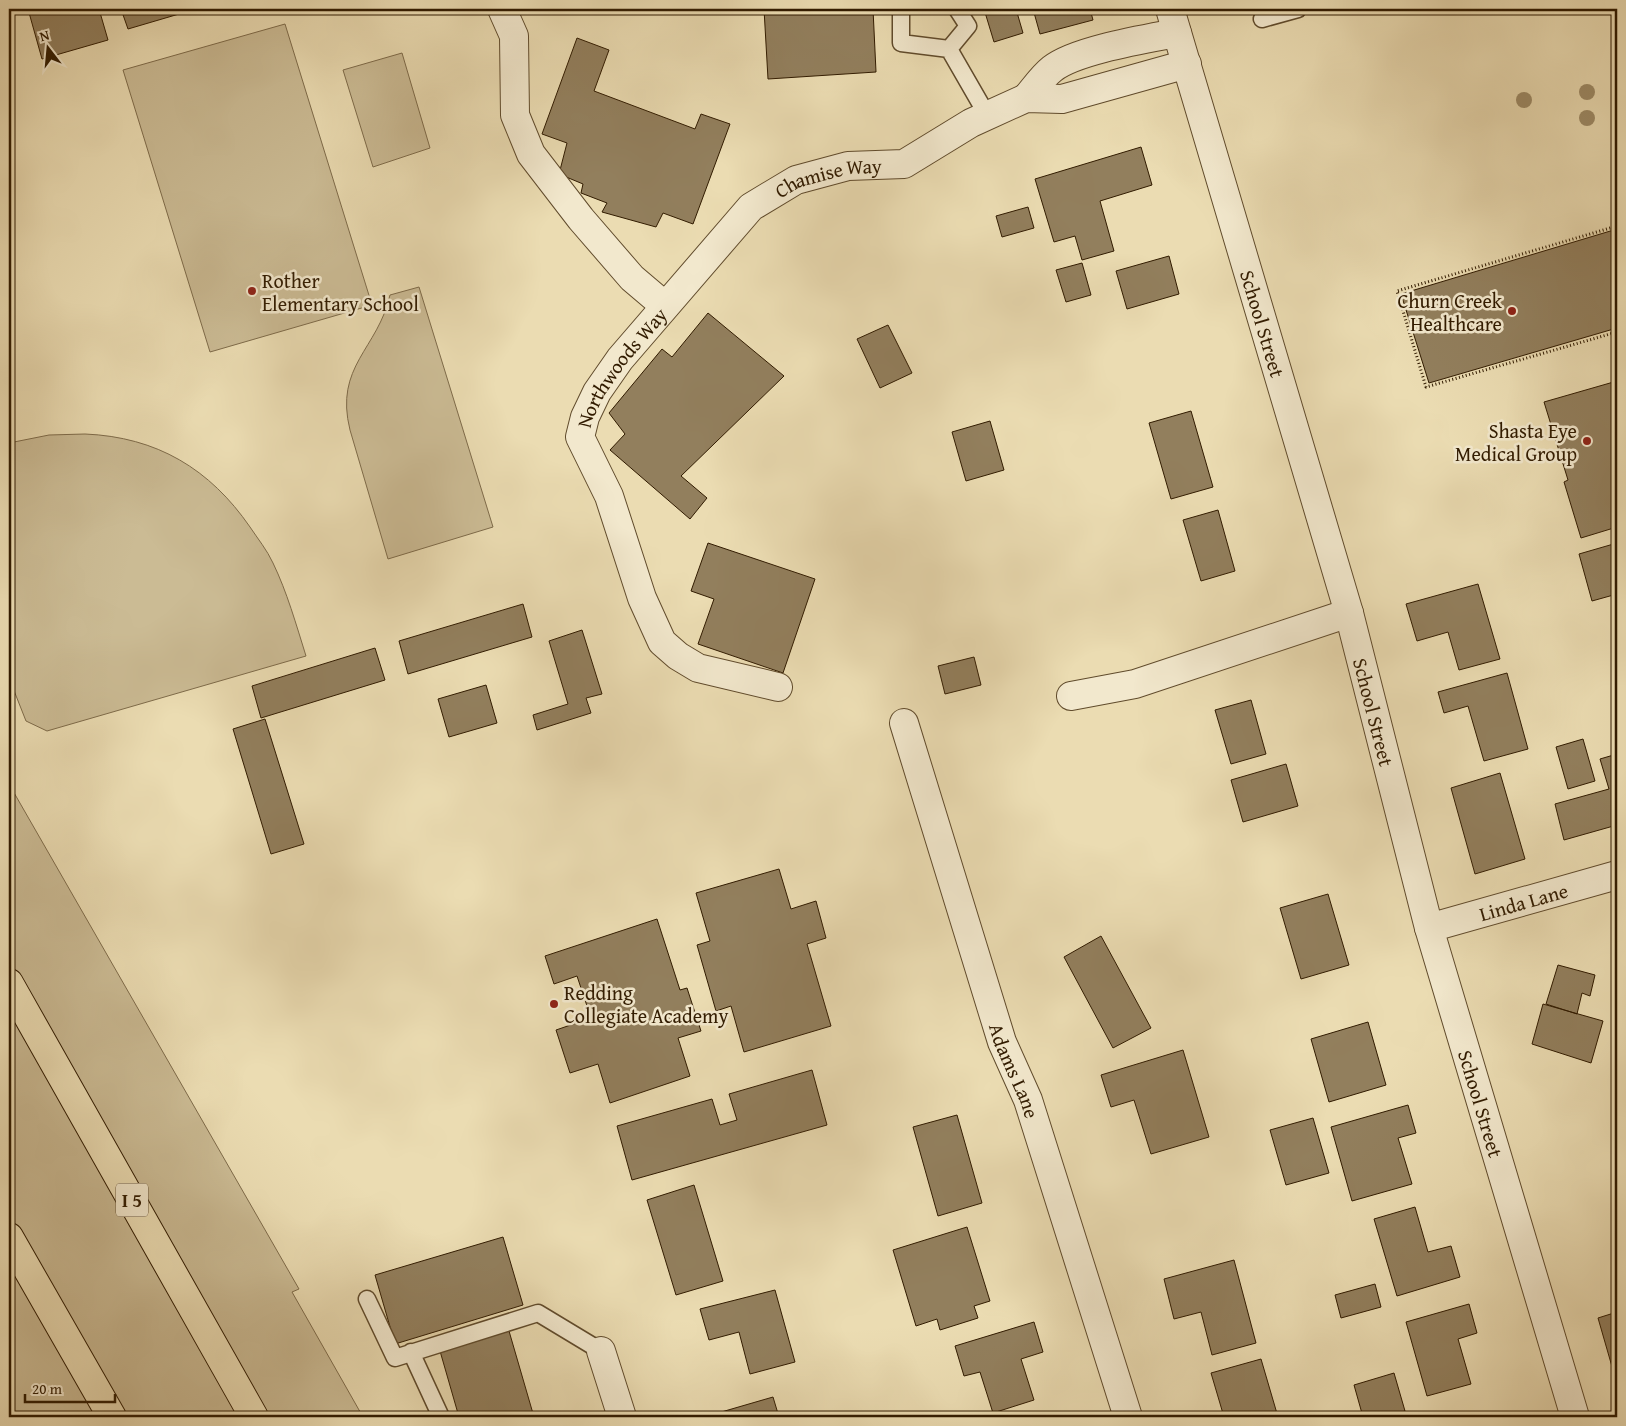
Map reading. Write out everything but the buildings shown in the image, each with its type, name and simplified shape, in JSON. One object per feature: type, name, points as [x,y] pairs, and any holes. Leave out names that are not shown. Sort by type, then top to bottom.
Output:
[{"type":"highway","name":"I 5","points":[[9,983],[254,1417]]},
{"type":"highway","points":[[9,1237],[112,1417]]},
{"type":"street","name":"Northwoods Way","points":[[502,9],[514,36],[515,115],[531,154],[581,219],[632,278],[665,306],[620,359],[597,392],[580,437],[609,496],[642,598],[662,642],[678,656],[698,668],[778,687]]},
{"type":"street","name":"Chamise Way","points":[[665,306],[751,207],[796,180],[848,166],[904,164],[987,115],[1026,98],[1052,69],[1173,21]]},
{"type":"street","name":"School Street","points":[[1173,21],[1349,613],[1429,928],[1575,1417]]},
{"type":"street","name":"Chamise Way","points":[[1026,98],[1062,99],[1187,64]]},
{"type":"street","points":[[1071,696],[1135,684],[1349,613]]},
{"type":"street","name":"Adams Lane","points":[[904,724],[1002,1042],[1028,1100],[1128,1417]]},
{"type":"street","name":"Linda Lane","points":[[1429,928],[1617,875]]},
{"type":"street","points":[[601,1351],[622,1417]]},
{"type":"lane","points":[[901,9],[900,43],[949,49]]},
{"type":"lane","points":[[949,49],[968,26],[957,9]]},
{"type":"lane","points":[[1262,19],[1298,9]]},
{"type":"lane","points":[[949,49],[987,115]]},
{"type":"lane","points":[[367,1298],[395,1358],[538,1313],[601,1351]]},
{"type":"lane","points":[[411,1352],[440,1417]]},
{"type":"path","points":[[1617,226],[1397,291],[1426,387],[1617,332]]},
{"type":"shaded area","points":[[285,24],[372,305],[210,352],[123,70]]},
{"type":"shaded area","points":[[402,53],[430,148],[373,167],[343,70]]},
{"type":"shaded area","points":[[419,287],[493,527],[388,559],[350,430],[347,408],[348,389],[352,373],[384,314],[390,295]]},
{"type":"shaded area","points":[[85,434],[111,436],[158,449],[180,460],[217,488],[234,506],[271,558],[287,597],[306,656],[47,731],[26,721],[9,678],[9,443],[49,435]]},
{"type":"shaded area","points":[[9,784],[299,1289],[292,1292],[363,1417],[16,1417],[9,1404]]},
{"type":"place","name":"Rother Elementary School","points":[[252,291]]},
{"type":"place","name":"Churn Creek Healthcare","points":[[1512,311]]},
{"type":"place","name":"Shasta Eye Medical Group","points":[[1587,441]]},
{"type":"place","name":"Redding Collegiate Academy","points":[[554,1004]]}]
